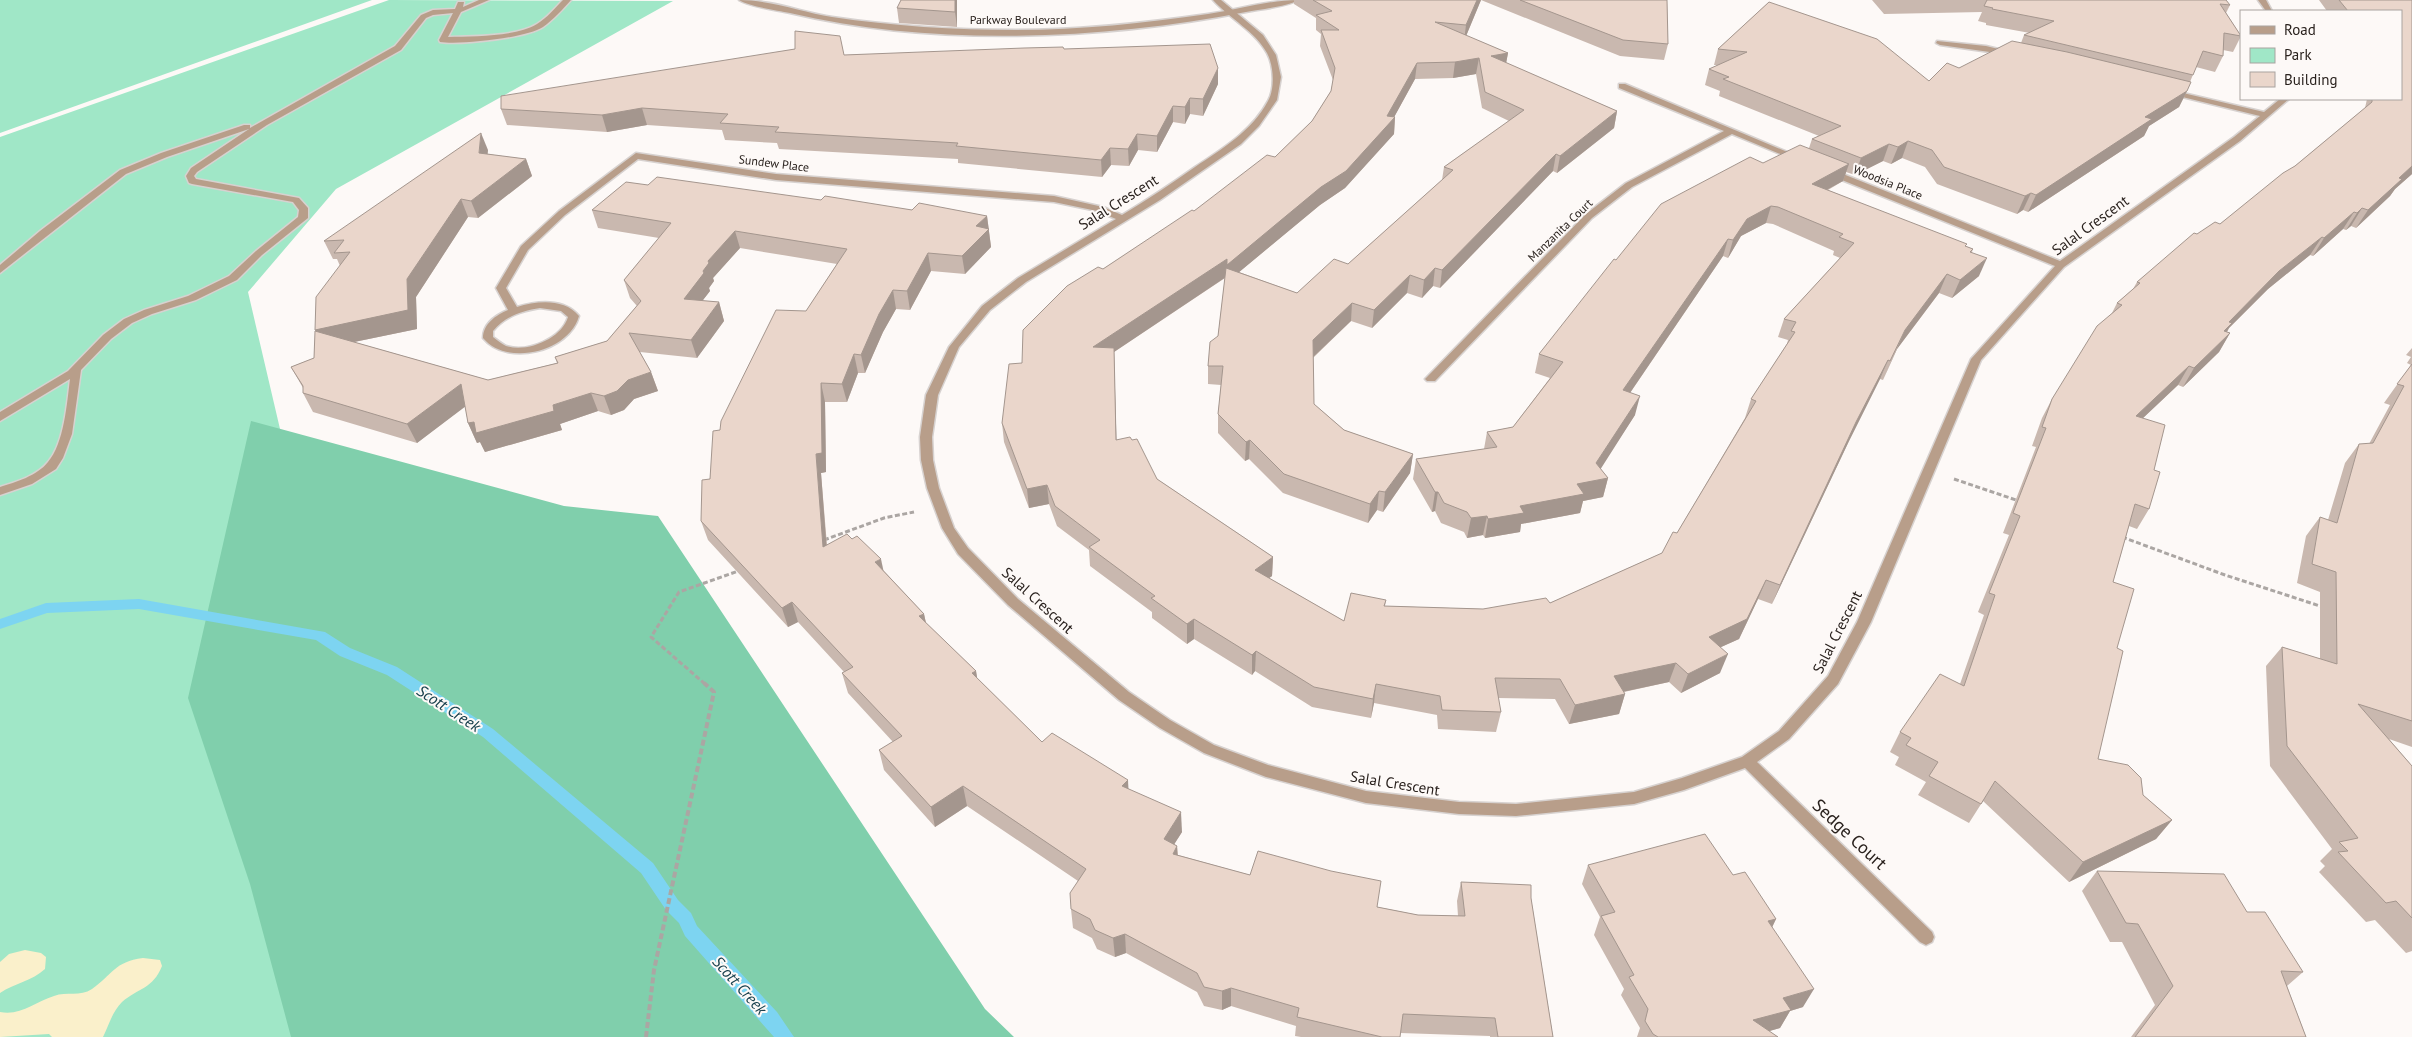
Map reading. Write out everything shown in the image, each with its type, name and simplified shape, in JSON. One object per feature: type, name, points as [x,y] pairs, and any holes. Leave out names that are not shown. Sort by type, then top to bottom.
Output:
[{"type":"street","points":[[464,0],[443,40],[495,36],[530,29],[544,22],[551,13],[567,0]]},
{"type":"street","points":[[0,417],[76,369],[107,337],[128,321],[148,312],[192,298],[233,278],[259,252],[302,218],[304,211],[302,205],[296,200],[210,186],[192,181],[190,176],[194,170],[230,144],[264,123],[398,48],[410,36],[419,20],[424,16],[437,12],[458,11],[485,0]]},
{"type":"street","name":"Parkway Boulevard","points":[[743,0],[788,11],[847,21],[973,31],[1038,32],[1120,27],[1232,12],[1294,0]]},
{"type":"street","name":"Salal Crescent","points":[[1217,0],[1260,37],[1272,56],[1277,77],[1273,100],[1256,124],[1238,142],[1123,219],[1002,293],[986,308],[954,347],[932,395],[926,437],[927,460],[940,510],[948,528],[963,551],[1013,602],[1124,696],[1165,724],[1209,749],[1266,771],[1366,796],[1459,808],[1516,810],[1634,798],[1684,784],[1747,761],[1784,735],[1833,680],[1864,622],[1976,359],[2061,265],[2237,139],[2284,100]]},
{"type":"street","points":[[1940,44],[1986,48],[2023,56]]},
{"type":"street","name":"Woodsia Place","points":[[1622,86],[2061,265]]},
{"type":"street","points":[[2158,88],[2266,115]]},
{"type":"street","points":[[0,270],[43,233],[122,172],[206,140],[264,123]]},
{"type":"street","name":"Manzanita Court","points":[[1431,379],[1589,216],[1629,186],[1731,131]]},
{"type":"street","name":"Sundew Place","points":[[514,311],[501,288],[524,248],[562,213],[636,156],[776,177],[1030,196],[1082,204],[1123,219]]},
{"type":"street","points":[[540,305],[563,307],[571,311],[574,317],[573,324],[568,332],[545,345],[530,349],[502,349],[493,345],[488,338],[488,331],[493,324],[514,311],[540,305]]},
{"type":"street","points":[[0,491],[35,478],[52,466],[59,455],[73,403],[76,369]]},
{"type":"street","name":"Sedge Court","points":[[1747,761],[1926,937]]},
{"type":"path","points":[[1928,470],[2022,502]]},
{"type":"path","points":[[819,542],[884,518],[910,512],[940,510]]},
{"type":"path","points":[[2113,534],[2225,575],[2328,608]]},
{"type":"path","points":[[646,1037],[654,970],[714,692],[651,638],[679,592],[744,569]]},
{"type":"green space","points":[[0,0],[372,0],[0,133]]},
{"type":"green space","points":[[389,0],[673,1],[336,189],[248,292],[291,476],[357,1037],[0,1037],[0,137]]},
{"type":"green space","points":[[251,421],[564,506],[658,516],[985,1009],[1014,1037],[291,1037],[250,884],[188,698]]},
{"type":"sand","points":[[25,950],[41,953],[46,957],[45,969],[0,993],[0,962],[9,954]]},
{"type":"sand","points":[[143,958],[160,960],[162,966],[150,984],[122,1002],[113,1014],[103,1037],[52,1037],[49,1034],[0,1037],[0,1012],[15,1012],[59,995],[87,991],[99,984],[115,969],[126,962]]},
{"type":"building","points":[[901,0],[955,0],[955,12],[897,8]]},
{"type":"building","points":[[1313,0],[1477,0],[1466,25],[1435,22],[1508,53],[1491,56],[1617,111],[1560,156],[1556,154],[1442,270],[1435,268],[1424,280],[1410,275],[1374,310],[1352,303],[1313,340],[1314,404],[1344,430],[1413,454],[1385,492],[1379,491],[1370,504],[1284,474],[1250,440],[1246,442],[1218,414],[1223,366],[1208,366],[1210,342],[1218,336],[1226,268],[1297,293],[1334,259],[1348,264],[1453,170],[1444,167],[1524,110],[1485,92],[1479,58],[1455,62],[1417,63],[1387,116],[1395,117],[1346,171],[1321,187],[1227,265],[1227,259],[1093,347],[1114,348],[1116,440],[1130,437],[1132,440],[1137,439],[1157,479],[1273,557],[1255,570],[1344,621],[1351,593],[1386,600],[1384,606],[1483,609],[1546,598],[1550,603],[1662,553],[1673,532],[1677,533],[1756,401],[1751,399],[1795,332],[1791,331],[1796,322],[1784,319],[1854,243],[1839,237],[1843,234],[1778,207],[1771,206],[1747,219],[1733,240],[1728,239],[1623,390],[1640,396],[1596,463],[1608,478],[1577,484],[1584,494],[1520,506],[1524,513],[1488,519],[1487,516],[1471,518],[1467,512],[1444,503],[1438,492],[1435,492],[1416,459],[1497,447],[1487,432],[1513,427],[1563,362],[1539,354],[1614,259],[1616,260],[1661,204],[1750,157],[1763,163],[1800,145],[1849,164],[1812,184],[1967,244],[1965,246],[1973,249],[1970,252],[1987,258],[1960,280],[1947,274],[1905,330],[1856,422],[1780,585],[1766,580],[1747,619],[1709,637],[1728,654],[1688,674],[1676,663],[1614,676],[1625,694],[1575,705],[1560,679],[1495,678],[1501,712],[1442,710],[1440,696],[1376,684],[1373,699],[1314,687],[1256,651],[1252,655],[1194,619],[1187,624],[1151,598],[1155,596],[1089,547],[1100,540],[1055,506],[1047,485],[1027,489],[1002,423],[1009,364],[1022,363],[1023,330],[1067,286],[1098,267],[1103,269],[1192,210],[1194,211],[1267,155],[1275,157],[1312,121],[1331,91],[1335,68],[1321,30],[1339,30],[1316,15],[1332,11]]},
{"type":"building","points":[[1520,0],[1667,0],[1668,44],[1623,40]]},
{"type":"building","points":[[1987,0],[2226,0],[2230,5],[2220,4],[2240,36],[2224,33],[2223,56],[2203,51],[2193,75],[2024,35],[2054,21],[1984,6]]},
{"type":"building","points":[[2339,0],[2412,0],[2412,166],[2399,178],[2402,179],[2368,210],[2362,208],[2357,213],[2354,212],[2324,238],[2322,237],[2279,271],[2229,322],[2232,323],[2224,331],[2230,333],[2194,368],[2189,366],[2136,416],[2165,425],[2154,470],[2160,472],[2149,509],[2135,504],[2113,582],[2134,589],[2117,648],[2123,651],[2098,759],[2128,765],[2141,778],[2143,795],[2172,820],[2083,862],[1995,781],[1981,804],[1929,776],[1938,762],[1906,745],[1911,738],[1900,732],[1940,674],[1964,686],[1995,595],[1989,593],[2020,516],[2013,513],[2046,428],[2042,427],[2052,399],[2097,326],[2122,305],[2117,303],[2140,283],[2137,282],[2194,233],[2197,234],[2215,222],[2220,224],[2283,173],[2295,166],[2372,102],[2372,100],[2402,100],[2402,10],[2347,10]]},
{"type":"building","points":[[1769,2],[1877,39],[1929,81],[1947,63],[1959,68],[2012,41],[2067,52],[2191,82],[2187,91],[2145,117],[2152,119],[2036,195],[2031,193],[2025,196],[1944,167],[1932,150],[1908,141],[1898,147],[1889,144],[1861,158],[1812,139],[1841,126],[1723,79],[1729,77],[1709,69],[1747,52],[1718,49]]},
{"type":"building","points":[[795,31],[840,36],[844,55],[1024,48],[1063,47],[1064,49],[1210,44],[1218,68],[1203,99],[1190,98],[1185,107],[1173,106],[1157,136],[1137,134],[1128,149],[1110,148],[1101,160],[956,146],[958,143],[775,132],[779,127],[720,123],[728,114],[642,108],[602,115],[501,109],[501,96],[795,49]]},
{"type":"building","points":[[481,133],[479,153],[526,159],[471,201],[461,199],[407,279],[408,310],[315,330],[316,297],[350,252],[334,253],[344,240],[324,241]]},
{"type":"building","points":[[657,177],[821,200],[825,196],[912,210],[919,203],[987,216],[976,226],[989,229],[962,256],[928,253],[907,291],[893,290],[879,314],[861,355],[854,354],[842,384],[821,383],[822,453],[816,454],[823,547],[847,534],[852,539],[857,536],[881,559],[875,562],[924,614],[919,616],[976,671],[972,673],[1042,742],[1052,733],[1128,780],[1122,786],[1181,812],[1164,839],[1177,846],[1173,854],[1250,875],[1258,851],[1331,871],[1381,881],[1377,907],[1418,915],[1465,916],[1461,882],[1531,885],[1531,898],[1553,1037],[1498,1037],[1495,1018],[1403,1014],[1400,1037],[1382,1037],[1297,1017],[1299,1008],[1231,988],[1222,991],[1204,987],[1197,973],[1125,934],[1113,938],[1095,930],[1090,919],[1071,909],[1070,893],[1086,869],[963,786],[931,807],[879,750],[902,736],[842,673],[853,667],[792,602],[782,608],[701,521],[702,480],[710,479],[713,431],[720,430],[721,421],[776,310],[806,311],[847,249],[735,231],[708,261],[709,263],[703,271],[704,273],[684,299],[719,302],[691,340],[629,333],[651,372],[628,380],[617,391],[604,396],[591,393],[553,405],[554,411],[476,433],[474,422],[468,423],[461,384],[407,424],[303,393],[303,386],[291,367],[314,358],[315,331],[488,380],[558,363],[555,357],[607,341],[641,301],[624,280],[671,223],[592,210],[626,182],[648,185]]},
{"type":"building","points":[[2412,364],[2412,721],[2358,704],[2412,766],[2412,918],[2396,901],[2386,903],[2338,852],[2348,851],[2339,842],[2358,838],[2287,746],[2282,647],[2337,664],[2336,572],[2312,564],[2320,517],[2337,523],[2359,444],[2373,443],[2404,386],[2397,384]]},
{"type":"building","points":[[1705,834],[1733,875],[1745,872],[1776,919],[1768,921],[1814,989],[1783,998],[1791,1010],[1753,1020],[1778,1037],[1658,1037],[1653,1034],[1645,1021],[1648,1009],[1629,977],[1634,975],[1601,916],[1615,912],[1588,865]]},
{"type":"building","points":[[2097,871],[2224,874],[2247,912],[2265,912],[2303,972],[2281,971],[2306,1037],[2135,1037],[2173,986],[2138,924],[2126,923]]},
{"type":"waterway","name":"Scott Creek","points":[[0,624],[46,608],[139,604],[320,636],[345,652],[392,671],[488,733],[647,868],[672,905],[685,918],[691,931],[771,1018],[785,1037]]}]
